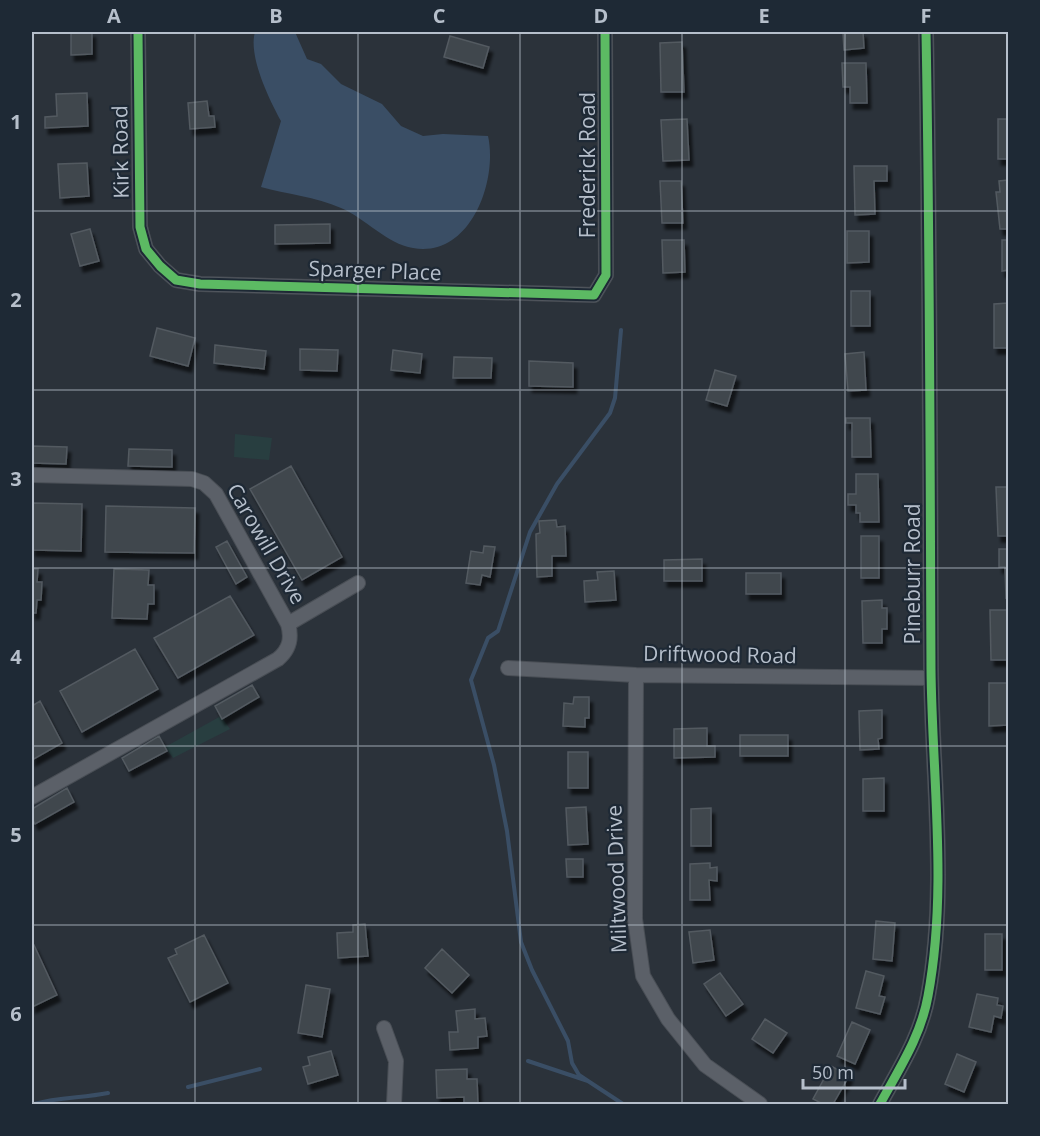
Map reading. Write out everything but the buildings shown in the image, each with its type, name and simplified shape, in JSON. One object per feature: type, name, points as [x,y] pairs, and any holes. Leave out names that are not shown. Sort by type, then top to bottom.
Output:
[{"type":"street","name":"Kirk Road","points":[[138,32],[140,227],[146,249],[160,266]]},
{"type":"street","name":"Frederick Road","points":[[594,295],[606,276],[605,32]]},
{"type":"street","name":"Pineburr Road","points":[[880,1104],[916,1038],[927,1000],[934,958],[937,899],[932,678],[926,32]]},
{"type":"street","name":"Sparger Place","points":[[160,266],[176,280],[200,284],[594,295]]},
{"type":"street","name":"Carowill Drive","points":[[32,475],[192,479],[204,483],[216,494],[288,624],[291,639],[278,659],[32,797]]},
{"type":"street","points":[[288,624],[358,583]]},
{"type":"street","name":"Driftwood Road","points":[[508,668],[636,675],[932,678]]},
{"type":"street","name":"Miltwood Drive","points":[[636,675],[635,919],[643,976],[668,1019],[705,1065],[760,1104]]},
{"type":"street","points":[[384,1028],[396,1061],[394,1104]]},
{"type":"green space","points":[[235,434],[272,438],[269,460],[234,457]]},
{"type":"green space","points":[[221,716],[230,729],[173,758],[165,747]]},
{"type":"water","points":[[255,32],[295,32],[307,59],[321,64],[341,84],[382,104],[401,126],[423,136],[443,134],[488,136],[489,173],[476,212],[465,229],[451,241],[433,248],[403,246],[341,208],[311,198],[261,187],[281,121],[257,65],[254,53]]},
{"type":"waterway","points":[[588,1081],[579,1075],[572,1063],[568,1041],[532,970],[521,942],[507,831],[494,765],[471,680],[488,638],[498,631],[530,532],[557,484],[610,413],[615,398],[621,330]]},
{"type":"waterway","points":[[528,1061],[588,1081],[623,1104]]},
{"type":"waterway","points":[[188,1087],[260,1069]]},
{"type":"waterway","points":[[34,1104],[108,1093]]},
{"type":"cycle path","points":[[138,32],[140,227],[146,249],[176,280],[200,284],[594,295],[606,275],[605,32]]},
{"type":"cycle path","points":[[880,1104],[908,1052],[925,1011],[934,956],[937,915],[938,874],[931,669],[926,32]]}]
